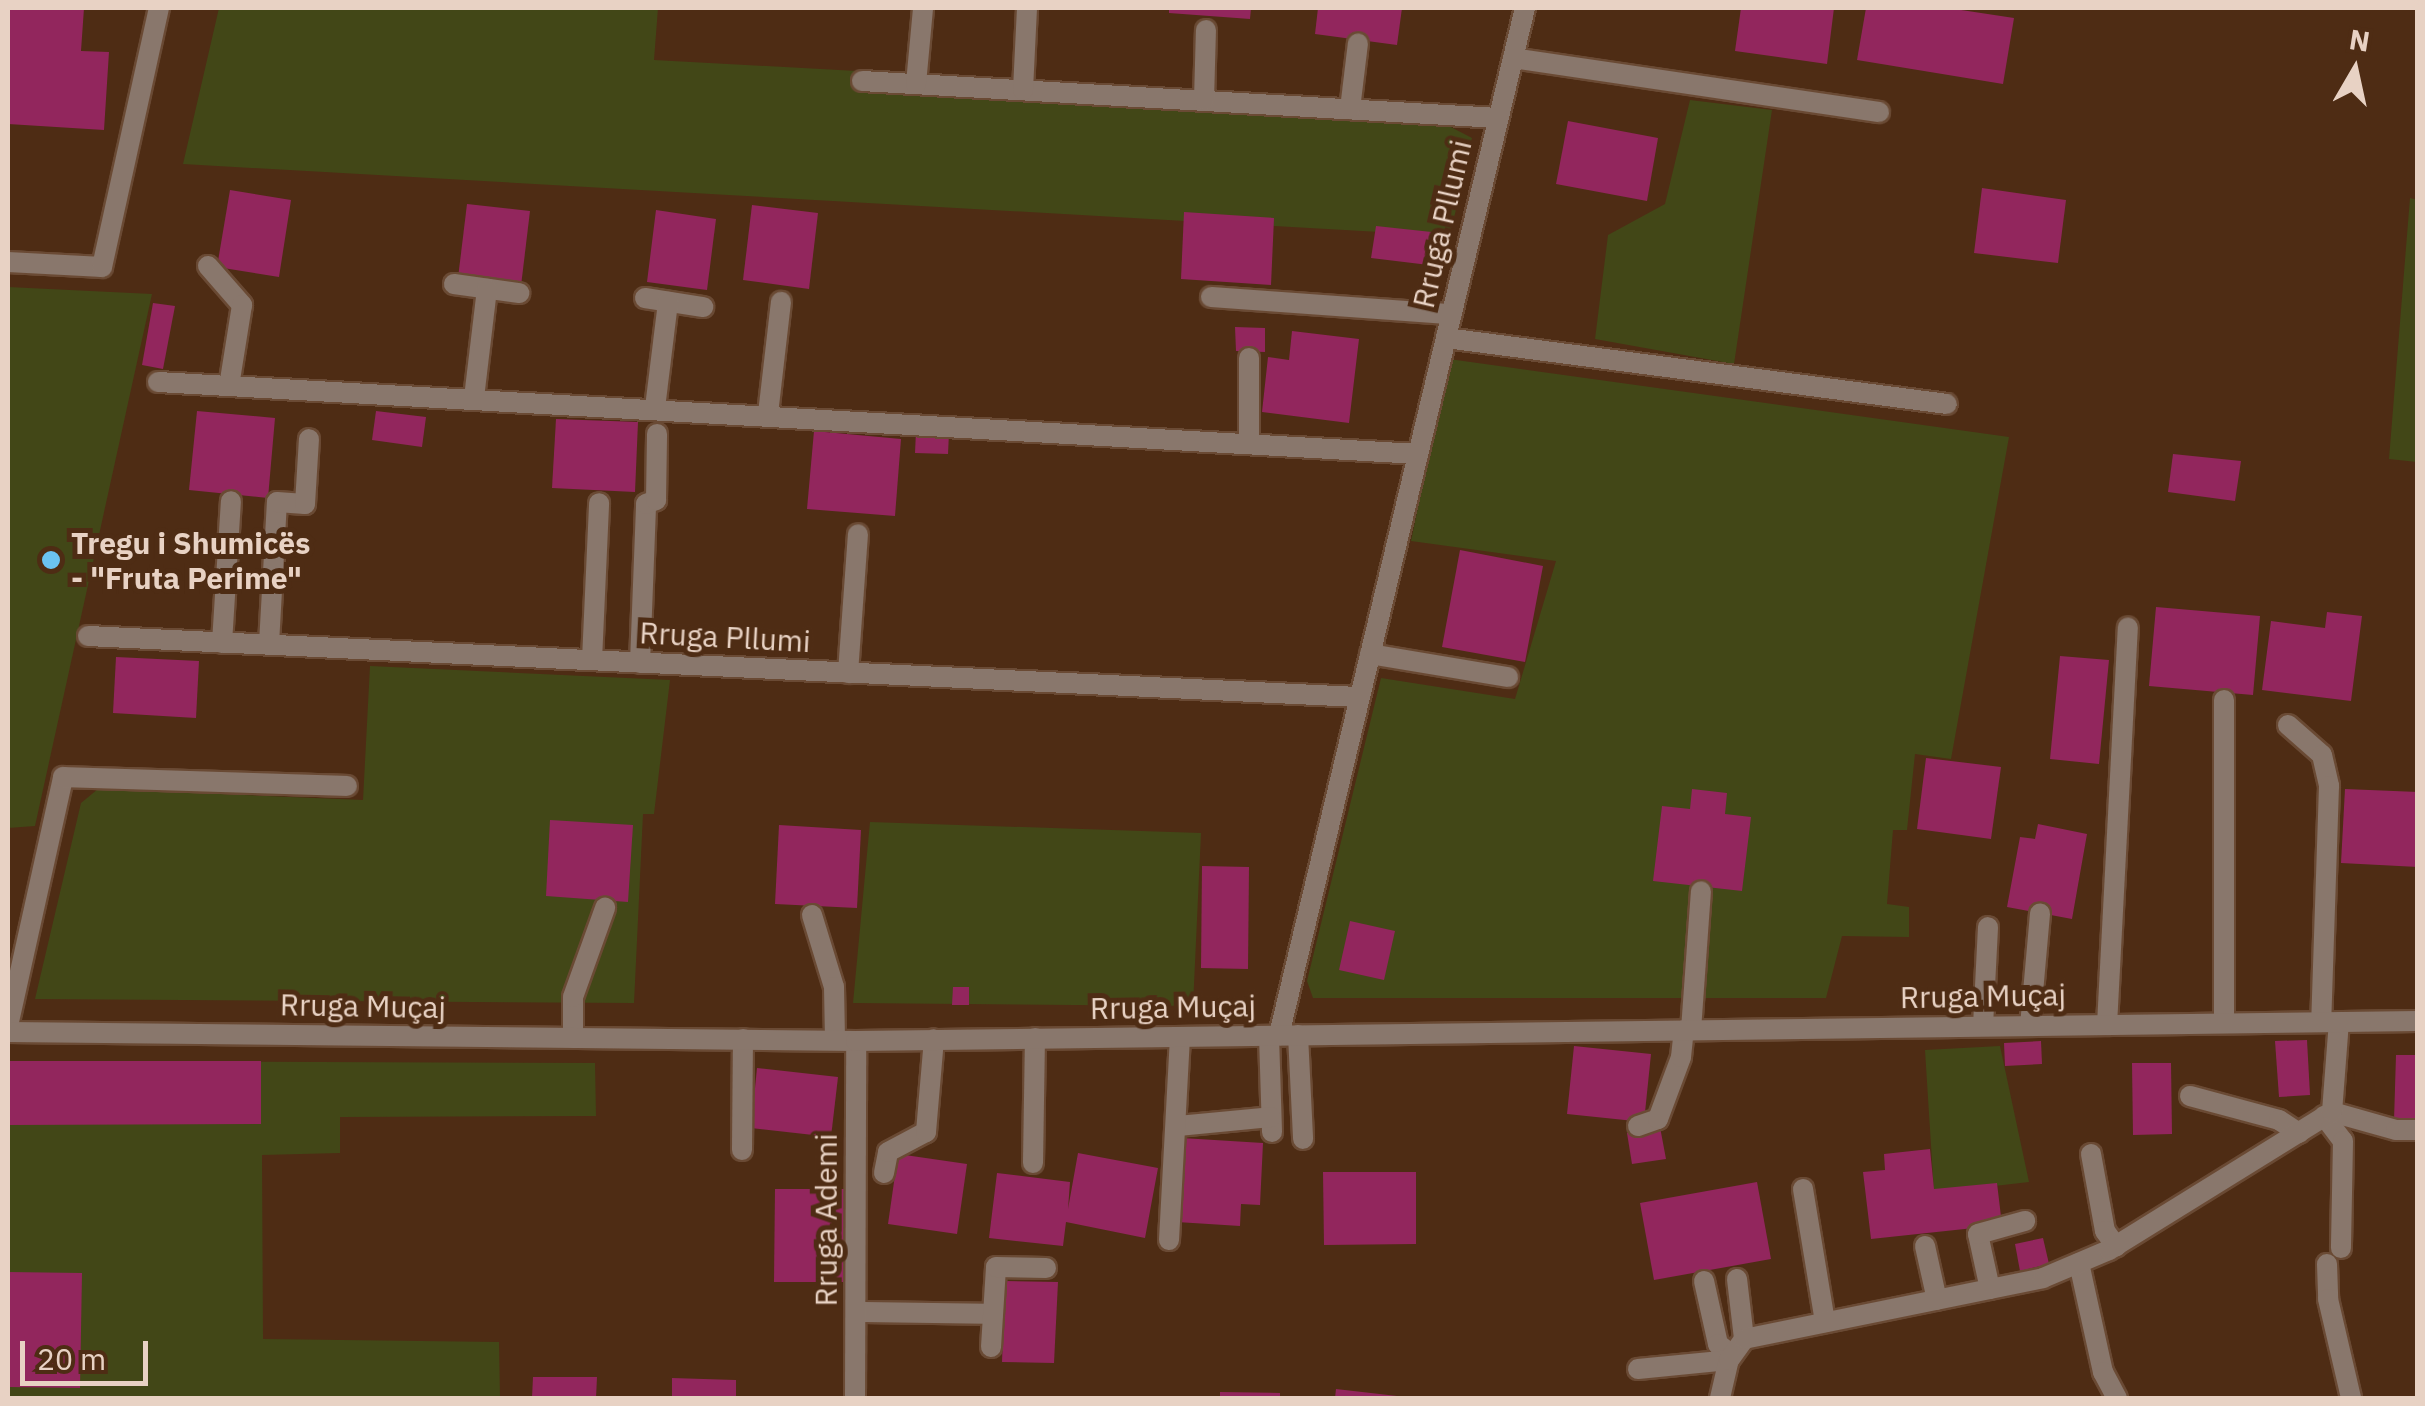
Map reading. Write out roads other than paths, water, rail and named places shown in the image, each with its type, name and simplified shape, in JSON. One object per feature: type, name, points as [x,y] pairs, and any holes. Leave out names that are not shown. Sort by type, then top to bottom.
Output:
[{"type":"street","points":[[8,262],[102,267],[159,8]]},
{"type":"street","points":[[916,84],[922,8]]},
{"type":"street","points":[[1023,90],[1026,8]]},
{"type":"street","name":"Rruga Pllumi","points":[[1282,1035],[1525,8]]},
{"type":"street","points":[[1204,100],[1206,30]]},
{"type":"street","points":[[1350,109],[1358,43]]},
{"type":"street","points":[[1513,58],[1879,112]]},
{"type":"street","points":[[862,81],[1498,118]]},
{"type":"street","points":[[208,266],[242,305],[229,386]]},
{"type":"street","points":[[454,284],[519,292]]},
{"type":"street","points":[[474,398],[487,289]]},
{"type":"street","points":[[1211,297],[1451,314]]},
{"type":"street","points":[[645,298],[703,307]]},
{"type":"street","points":[[654,408],[668,302]]},
{"type":"street","points":[[768,414],[782,302]]},
{"type":"street","points":[[1446,338],[1947,404]]},
{"type":"street","points":[[1249,358],[1250,442]]},
{"type":"street","points":[[158,382],[1418,454]]},
{"type":"street","points":[[640,663],[646,504],[656,500],[657,434]]},
{"type":"street","points":[[269,644],[277,502],[306,504],[309,440]]},
{"type":"street","points":[[222,642],[231,501]]},
{"type":"street","points":[[592,660],[599,504]]},
{"type":"street","points":[[848,672],[858,534]]},
{"type":"street","points":[[2108,1025],[2128,628]]},
{"type":"street","name":"Rruga Pllumi","points":[[88,636],[1360,697]]},
{"type":"street","points":[[1370,654],[1508,677]]},
{"type":"street","points":[[2224,700],[2224,1023]]},
{"type":"street","points":[[2288,725],[2322,756],[2330,786],[2328,1114],[2343,1142],[2328,1299],[2352,1398]]},
{"type":"street","points":[[8,1029],[62,777],[347,786]]},
{"type":"street","points":[[1638,1126],[1658,1120],[1682,1057],[1701,891]]},
{"type":"street","points":[[572,1038],[573,997],[606,908]]},
{"type":"street","points":[[2030,1026],[2040,912]]},
{"type":"street","name":"Rruga Ademi","points":[[812,916],[846,1040],[856,1312],[855,1398]]},
{"type":"street","points":[[1983,1026],[1988,926]]},
{"type":"street","name":"Rruga Muçaj","points":[[8,1029],[934,1040],[2418,1020]]},
{"type":"street","points":[[1178,1126],[1271,1125],[1282,1035]]},
{"type":"street","points":[[1282,1035],[1303,1139]]},
{"type":"street","points":[[1169,1240],[1180,1036]]},
{"type":"street","points":[[1033,1163],[1035,1038]]},
{"type":"street","points":[[742,1039],[742,1150]]},
{"type":"street","points":[[884,1173],[888,1152],[926,1132],[934,1040]]},
{"type":"street","points":[[2190,1096],[2279,1120],[2299,1133]]},
{"type":"street","points":[[1638,1369],[1735,1351],[1825,1322],[1990,1289],[2080,1262],[2116,1246],[2328,1114],[2396,1130],[2418,1130]]},
{"type":"street","points":[[2091,1154],[2105,1230],[2116,1246]]},
{"type":"street","points":[[1803,1189],[1825,1322]]},
{"type":"street","points":[[1990,1289],[1978,1234],[2025,1221]]},
{"type":"street","points":[[1925,1246],[1936,1300]]},
{"type":"street","points":[[2080,1262],[2103,1372],[2117,1398]]},
{"type":"street","points":[[991,1347],[996,1267],[1046,1268]]},
{"type":"street","points":[[1720,1398],[1735,1351],[1738,1279]]},
{"type":"street","points":[[1704,1281],[1718,1344],[1735,1351]]},
{"type":"street","points":[[856,1312],[993,1314]]},
{"type":"place","name":"Tregu i Shumicës - \"Fruta Perime\"","points":[[51,560]]}]
